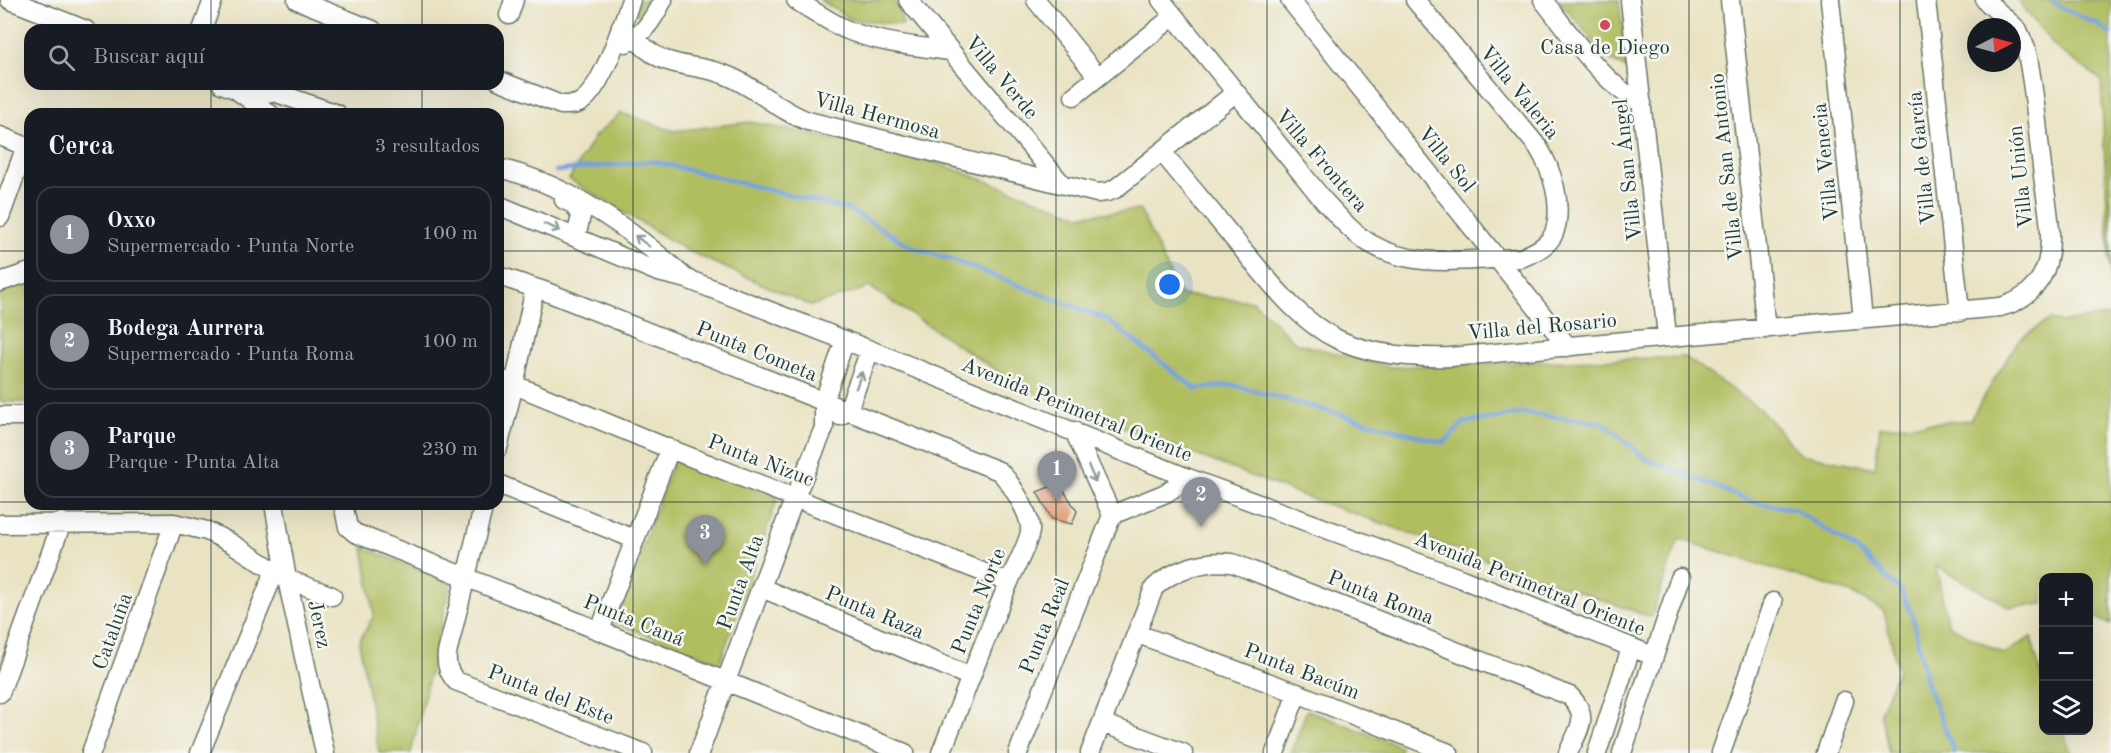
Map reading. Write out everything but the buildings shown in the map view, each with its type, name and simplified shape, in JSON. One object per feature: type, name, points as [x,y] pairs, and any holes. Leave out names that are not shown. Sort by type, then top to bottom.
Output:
[{"type":"street","points":[[10,0],[71,24]]},
{"type":"street","points":[[204,24],[213,0]]},
{"type":"street","points":[[297,0],[358,24]]},
{"type":"street","points":[[504,82],[561,105],[570,106],[585,98],[599,79],[631,0]]},
{"type":"street","points":[[613,49],[636,38],[649,23],[663,0]]},
{"type":"street","points":[[796,0],[845,29],[865,36],[888,42],[950,51]]},
{"type":"street","name":"Villa Verde","points":[[908,0],[1061,183]]},
{"type":"street","points":[[1036,0],[1097,76]]},
{"type":"street","name":"Villa Frontera","points":[[1161,0],[1324,201],[1347,225],[1370,244],[1393,254],[1428,262],[1498,258]]},
{"type":"street","name":"Villa Sol","points":[[1290,0],[1568,347]]},
{"type":"street","name":"Villa Valeria","points":[[1415,0],[1538,147],[1549,165],[1557,212],[1554,234],[1534,253],[1521,258],[1498,258]]},
{"type":"street","points":[[1543,0],[1602,72],[1629,97],[1642,103]]},
{"type":"street","name":"Villa San Ángel","points":[[1630,0],[1667,336]]},
{"type":"street","name":"Villa de San Antonio","points":[[1730,0],[1766,330]]},
{"type":"street","name":"Villa Venecia","points":[[1830,0],[1863,319]]},
{"type":"street","name":"Villa de García","points":[[1926,0],[1959,312]]},
{"type":"street","name":"Villa Unión","points":[[1985,0],[2018,30],[2026,49],[2030,66],[2049,232],[2046,265],[2032,290],[2021,300],[2009,305]]},
{"type":"street","points":[[1074,96],[1174,16]]},
{"type":"street","name":"Villa Hermosa","points":[[621,26],[664,60],[723,74],[793,115],[808,121],[1097,193],[1115,189],[1162,152]]},
{"type":"street","points":[[234,90],[261,108]]},
{"type":"street","points":[[253,90],[277,93],[320,108]]},
{"type":"street","points":[[1162,152],[1235,93]]},
{"type":"street","points":[[0,136],[24,145]]},
{"type":"street","name":"Villa del Rosario","points":[[1162,152],[1287,302],[1335,338],[1354,346],[1376,351],[1424,357],[1450,357],[1667,336],[1766,330],[1863,319],[1959,312],[2009,305]]},
{"type":"street","points":[[0,217],[24,157]]},
{"type":"street","name":"Avenida Perimetral Oriente","points":[[504,169],[518,172],[589,204],[646,244],[687,279]]},
{"type":"street","points":[[504,175],[573,204],[581,216],[576,237]]},
{"type":"street","name":"Avenida Perimetral Oriente","points":[[504,207],[658,272],[687,279],[1188,478],[1462,579],[1653,656]]},
{"type":"street","points":[[0,282],[24,274]]},
{"type":"street","name":"Punta Cometa","points":[[504,280],[535,288],[999,471]]},
{"type":"street","points":[[504,398],[506,381],[535,288]]},
{"type":"street","name":"Punta Alta","points":[[699,753],[795,497],[824,428],[824,402],[845,340]]},
{"type":"street","points":[[824,428],[848,411],[870,350]]},
{"type":"street","name":"Punta Nizuc","points":[[506,381],[1008,582]]},
{"type":"street","points":[[0,416],[24,417]]},
{"type":"street","points":[[1074,431],[1112,515],[1166,493],[1188,478]]},
{"type":"street","points":[[600,630],[670,448]]},
{"type":"street","name":"Punta Norte","points":[[941,753],[1008,582],[1030,533],[1030,523],[1010,483],[999,471]]},
{"type":"street","points":[[504,486],[634,540]]},
{"type":"street","name":"Jerez","points":[[275,510],[281,575],[324,753]]},
{"type":"street","name":"Punta Caná","points":[[344,510],[348,527],[355,533],[905,753]]},
{"type":"street","points":[[466,577],[483,510]]},
{"type":"street","name":"Punta Real","points":[[1018,753],[1112,515]]},
{"type":"street","points":[[0,693],[63,522]]},
{"type":"street","points":[[0,524],[174,523],[207,531],[231,543],[281,575],[332,596]]},
{"type":"street","name":"Cataluña","points":[[91,753],[174,523]]},
{"type":"street","name":"Punta Roma","points":[[1138,634],[1154,588],[1170,574],[1202,565],[1232,563],[1570,696],[1580,706],[1582,720],[1568,753]]},
{"type":"street","points":[[200,753],[281,575]]},
{"type":"street","name":"Punta del Este","points":[[466,577],[447,653],[447,670],[456,681],[642,753]]},
{"type":"street","points":[[1622,753],[1680,578]]},
{"type":"street","name":"Punta Raza","points":[[762,588],[971,677]]},
{"type":"street","points":[[1721,753],[1773,602]]},
{"type":"street","points":[[1090,753],[1138,634]]},
{"type":"street","name":"Punta Bacúm","points":[[1138,634],[1298,693],[1422,748],[1449,753]]},
{"type":"street","points":[[1597,753],[1631,648]]},
{"type":"street","points":[[1275,753],[1298,693]]},
{"type":"street","points":[[1826,753],[1844,701]]},
{"type":"street","points":[[1102,723],[1183,753]]},
{"type":"green space","points":[[640,0],[652,0],[645,18],[635,13]]},
{"type":"green space","points":[[820,0],[893,0],[898,6],[903,25],[850,19]]},
{"type":"green space","points":[[1559,0],[1619,0],[1628,70],[1607,58]]},
{"type":"green space","points":[[2017,0],[2111,0],[2111,290],[2101,80],[2055,47]]},
{"type":"green space","points":[[621,113],[674,131],[750,122],[916,155],[1079,215],[1140,210],[1180,295],[1253,301],[1296,343],[1389,367],[1685,357],[1761,410],[1800,454],[1875,468],[1880,427],[1970,420],[2019,339],[2049,320],[2061,322],[2111,315],[2111,625],[2093,616],[2093,573],[2039,573],[2039,604],[2010,607],[1936,566],[1948,625],[2004,654],[2031,637],[2039,666],[2039,735],[2065,735],[2072,753],[1889,753],[1880,712],[1898,670],[1884,611],[1851,593],[1679,539],[1651,617],[1309,498],[1026,390],[870,287],[811,306],[686,250],[569,179],[595,136]]},
{"type":"green space","points":[[24,282],[24,402],[0,402],[0,292]]},
{"type":"green space","points":[[675,457],[778,498],[720,662],[615,623]]},
{"type":"green space","points":[[363,547],[451,583],[411,753],[379,753],[359,642],[374,615]]},
{"type":"green space","points":[[1307,710],[1400,746],[1400,753],[1291,753]]},
{"type":"waterway","points":[[2051,0],[2099,25],[2111,34]]},
{"type":"waterway","points":[[556,171],[652,161],[850,210],[912,247],[969,266],[1106,319],[1196,389],[1233,385],[1444,443],[1463,423],[1523,413],[1604,423],[1646,459],[1753,502],[1794,509],[1856,549],[1900,590],[1912,615],[1927,685],[1955,753]]},
{"type":"place","name":"Casa de Diego","points":[[1605,25]]},
{"type":"place","name":"Oxxo","points":[[1057,501]]},
{"type":"place","name":"Bodega Aurrera","points":[[1201,527]]},
{"type":"place","name":"Parque","points":[[705,565]]}]
